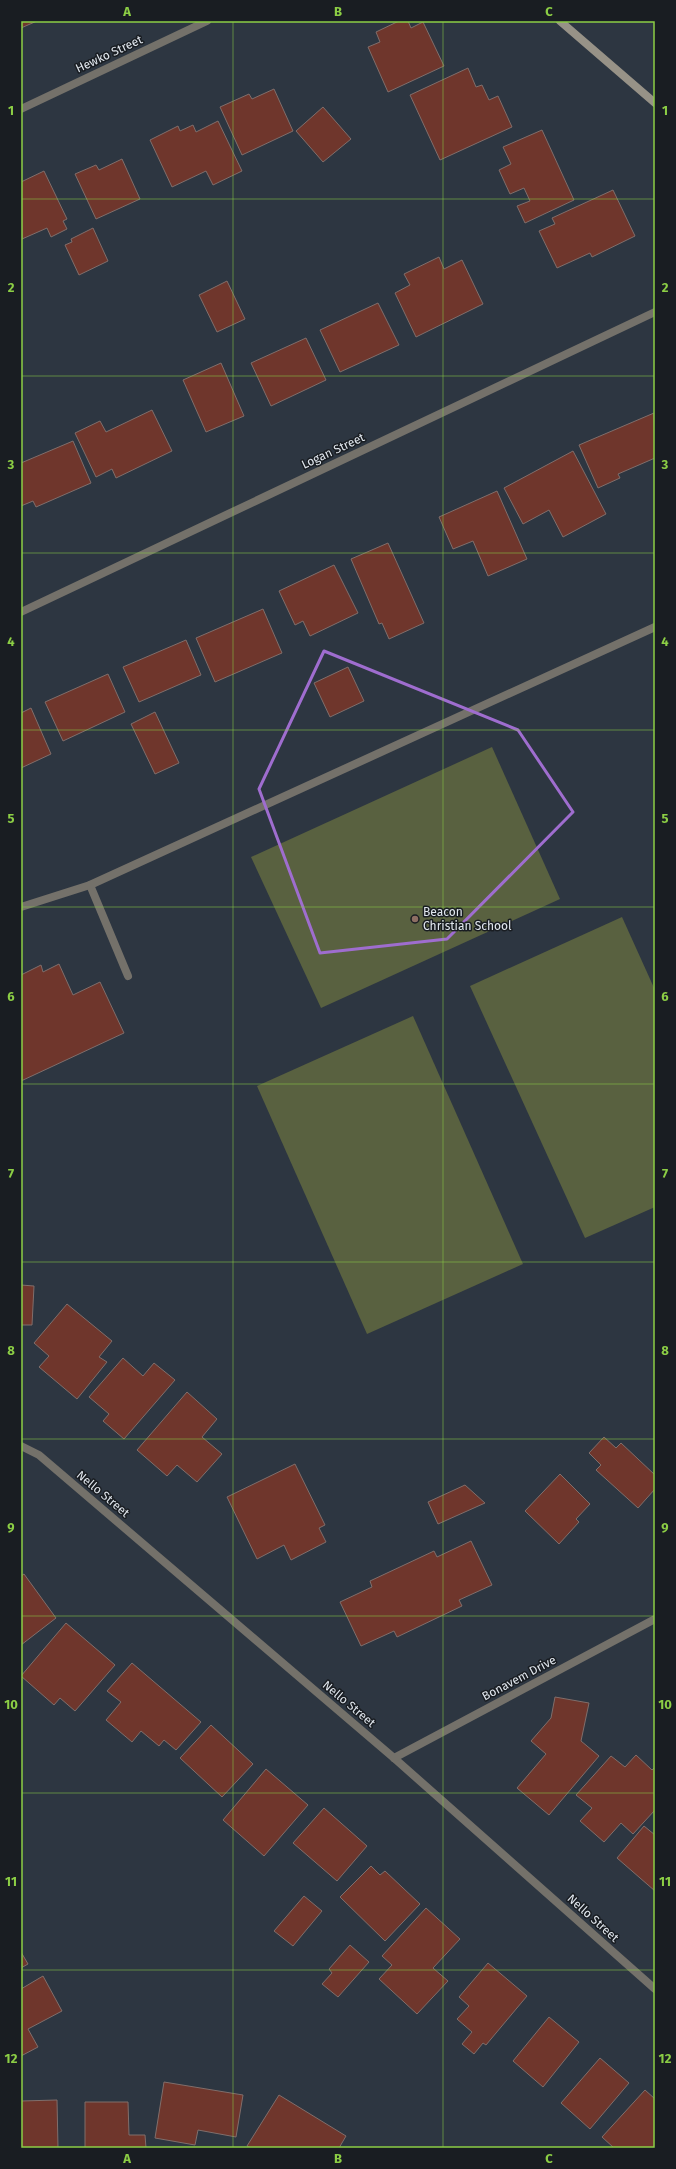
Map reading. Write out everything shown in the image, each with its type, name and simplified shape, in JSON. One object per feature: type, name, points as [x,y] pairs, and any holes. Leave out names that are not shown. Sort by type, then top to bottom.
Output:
[{"type":"main road","points":[[560,21],[655,103]]},
{"type":"street","name":"Hewko Street","points":[[21,109],[207,21]]},
{"type":"street","name":"Logan Street","points":[[21,612],[655,312]]},
{"type":"street","points":[[21,907],[90,885],[655,627]]},
{"type":"street","points":[[90,885],[128,976]]},
{"type":"street","name":"Nello Street","points":[[21,1446],[39,1456],[394,1758],[655,1990]]},
{"type":"street","name":"Bonavem Drive","points":[[394,1758],[655,1619]]},
{"type":"highlighted area","points":[[324,651],[518,730],[573,812],[447,939],[320,953],[259,789]]},
{"type":"green space","points":[[492,747],[560,899],[321,1008],[251,857]]},
{"type":"green space","points":[[622,917],[655,990],[655,1207],[585,1238],[470,986]]},
{"type":"green space","points":[[413,1016],[523,1264],[367,1334],[257,1086]]},
{"type":"building","points":[[21,21],[37,21],[21,28]]},
{"type":"building","points":[[399,21],[408,21],[411,28],[423,22],[444,66],[388,92],[368,47],[380,42],[376,32]]},
{"type":"building","points":[[468,68],[476,87],[482,85],[489,100],[498,96],[512,127],[440,160],[410,95]]},
{"type":"building","points":[[274,89],[293,131],[242,155],[220,107],[249,94],[252,99]]},
{"type":"building","points":[[323,107],[351,139],[323,162],[296,131]]},
{"type":"building","points":[[218,121],[242,171],[213,185],[206,171],[172,187],[150,140],[178,126],[180,131],[193,125],[196,132]]},
{"type":"building","points":[[542,130],[574,200],[525,223],[517,206],[530,201],[524,188],[510,194],[499,170],[511,164],[503,147]]},
{"type":"building","points":[[122,159],[140,199],[96,219],[75,174],[96,165],[99,170]]},
{"type":"building","points":[[44,171],[67,219],[63,221],[67,229],[51,237],[47,228],[22,239],[21,182]]},
{"type":"building","points":[[613,190],[635,236],[592,257],[590,253],[557,268],[539,231],[555,224],[552,218]]},
{"type":"building","points":[[93,228],[108,261],[79,275],[65,245],[72,242],[71,239]]},
{"type":"building","points":[[439,257],[444,269],[462,260],[483,304],[416,337],[395,293],[410,285],[404,274]]},
{"type":"building","points":[[227,281],[245,319],[217,332],[199,295]]},
{"type":"building","points":[[378,303],[399,345],[340,372],[320,330]]},
{"type":"building","points":[[306,338],[326,380],[271,406],[251,363]]},
{"type":"building","points":[[221,363],[244,416],[206,432],[183,380]]},
{"type":"building","points":[[152,410],[172,451],[116,478],[112,469],[96,477],[75,433],[100,421],[106,432]]},
{"type":"building","points":[[654,413],[655,458],[618,474],[620,478],[598,488],[579,445]]},
{"type":"building","points":[[73,441],[91,483],[36,507],[33,501],[21,506],[21,463]]},
{"type":"building","points":[[573,451],[606,514],[563,537],[549,510],[523,524],[504,488]]},
{"type":"building","points":[[497,491],[527,559],[488,576],[473,541],[453,549],[439,517]]},
{"type":"building","points":[[388,543],[424,623],[389,639],[382,623],[379,624],[351,559]]},
{"type":"building","points":[[334,565],[358,613],[310,636],[303,621],[295,625],[279,591]]},
{"type":"building","points":[[263,609],[282,653],[215,682],[196,638]]},
{"type":"building","points":[[186,640],[201,675],[139,702],[123,667]]},
{"type":"building","points":[[348,667],[364,701],[330,717],[314,683]]},
{"type":"building","points":[[108,674],[125,712],[63,741],[45,702]]},
{"type":"building","points":[[31,708],[51,754],[21,768],[21,713]]},
{"type":"building","points":[[155,712],[179,763],[155,774],[131,724]]},
{"type":"building","points":[[59,964],[73,995],[100,982],[124,1033],[21,1081],[21,975],[41,965],[43,972]]},
{"type":"building","points":[[21,1285],[34,1286],[32,1325],[21,1325]]},
{"type":"building","points":[[67,1304],[112,1341],[99,1357],[107,1362],[77,1399],[39,1367],[49,1356],[34,1343]]},
{"type":"building","points":[[123,1358],[143,1376],[154,1363],[175,1380],[124,1439],[103,1421],[109,1414],[89,1397]]},
{"type":"building","points":[[187,1392],[217,1419],[202,1437],[222,1454],[197,1482],[177,1465],[167,1476],[137,1450]]},
{"type":"building","points":[[604,1437],[616,1448],[621,1443],[655,1475],[655,1489],[638,1508],[596,1470],[601,1465],[589,1453]]},
{"type":"building","points":[[295,1464],[325,1525],[319,1528],[326,1542],[291,1560],[284,1545],[257,1559],[227,1497]]},
{"type":"building","points":[[560,1474],[590,1504],[576,1519],[579,1522],[559,1544],[525,1511]]},
{"type":"building","points":[[465,1485],[485,1503],[438,1524],[428,1502]]},
{"type":"building","points":[[471,1541],[492,1585],[459,1600],[462,1606],[397,1637],[394,1631],[361,1646],[340,1602],[372,1587],[370,1581],[434,1551],[437,1557]]},
{"type":"building","points":[[24,1574],[56,1618],[21,1645],[21,1576]]},
{"type":"building","points":[[66,1623],[115,1665],[75,1711],[60,1698],[54,1705],[21,1676]]},
{"type":"building","points":[[132,1663],[201,1722],[176,1750],[164,1740],[159,1746],[141,1731],[132,1742],[106,1720],[121,1702],[107,1691]]},
{"type":"building","points":[[555,1697],[589,1703],[581,1741],[599,1756],[549,1815],[517,1788],[546,1754],[531,1741],[551,1718]]},
{"type":"building","points":[[211,1725],[253,1764],[222,1797],[180,1758]]},
{"type":"building","points":[[636,1755],[652,1770],[655,1767],[655,1810],[633,1834],[621,1823],[604,1842],[580,1821],[592,1808],[576,1795],[611,1756],[625,1767]]},
{"type":"building","points":[[266,1769],[308,1805],[264,1856],[223,1820]]},
{"type":"building","points":[[324,1808],[367,1846],[337,1881],[293,1843]]},
{"type":"building","points":[[644,1826],[655,1835],[655,1891],[617,1858]]},
{"type":"building","points":[[371,1866],[380,1875],[385,1871],[420,1904],[385,1941],[340,1897]]},
{"type":"building","points":[[304,1896],[322,1911],[293,1946],[274,1931]]},
{"type":"building","points":[[426,1908],[460,1939],[433,1968],[448,1981],[417,2014],[379,1979],[392,1965],[382,1956]]},
{"type":"building","points":[[350,1945],[369,1962],[338,1997],[322,1984],[332,1973],[329,1969]]},
{"type":"building","points":[[21,1952],[28,1964],[21,1968]]},
{"type":"building","points":[[488,1963],[527,1996],[486,2045],[483,2043],[474,2054],[462,2044],[472,2032],[457,2019],[469,2006],[459,1997]]},
{"type":"building","points":[[43,1976],[62,2011],[28,2029],[38,2047],[21,2056],[21,1989]]},
{"type":"building","points":[[549,2017],[579,2042],[543,2087],[513,2061]]},
{"type":"building","points":[[600,2058],[629,2083],[590,2129],[561,2103]]},
{"type":"building","points":[[164,2082],[243,2095],[236,2137],[198,2130],[195,2145],[155,2138]]},
{"type":"building","points":[[645,2090],[655,2099],[655,2148],[614,2148],[602,2137]]},
{"type":"building","points":[[279,2095],[346,2136],[339,2148],[251,2148],[247,2146]]},
{"type":"building","points":[[57,2100],[58,2148],[21,2148],[21,2101]]},
{"type":"building","points":[[85,2102],[128,2102],[129,2135],[145,2135],[146,2148],[85,2148]]},
{"type":"place","name":"Beacon Christian School","points":[[415,919]]}]
